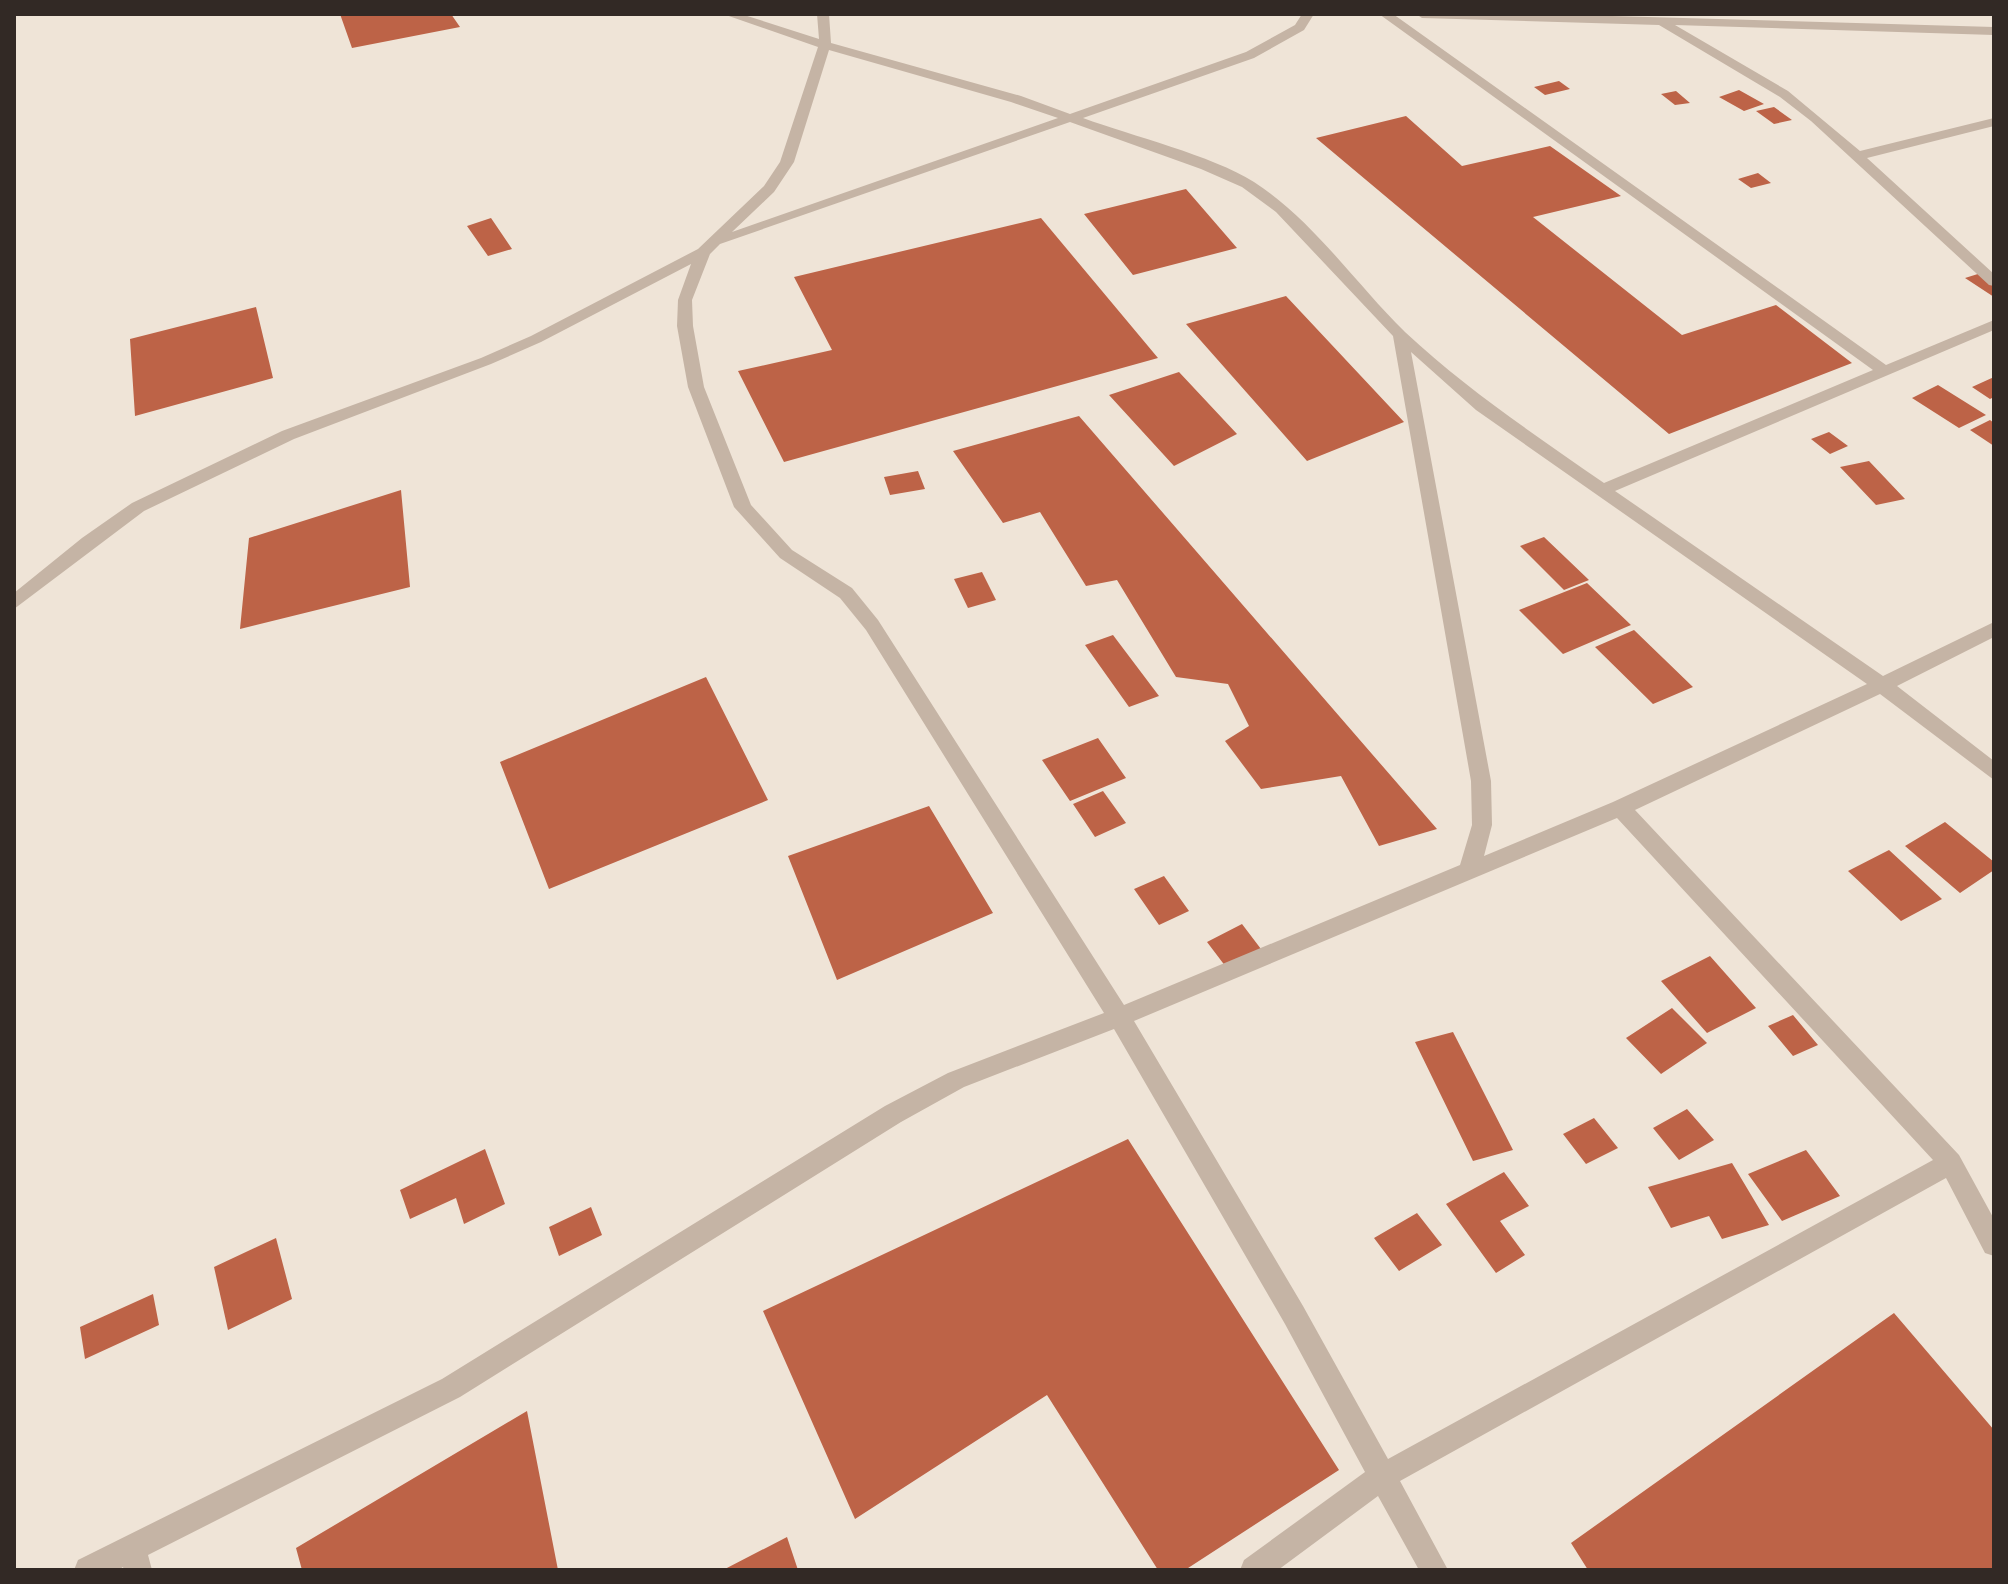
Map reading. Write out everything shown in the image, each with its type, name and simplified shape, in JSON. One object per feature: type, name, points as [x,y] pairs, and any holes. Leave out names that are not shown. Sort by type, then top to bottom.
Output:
[{"type":"street","points":[[729,14],[825,45],[1016,99],[1206,166],[1247,184],[1281,209],[1400,335],[1482,406],[1882,685],[1994,772]]},
{"type":"street","points":[[823,14],[825,45],[787,162],[769,189],[710,247],[685,300],[685,326],[696,387],[743,507],[786,554],[846,593],[872,625],[1119,1017],[1294,1315],[1434,1570]]},
{"type":"street","points":[[14,603],[88,542],[138,507],[288,435],[524,344],[710,247],[1250,55],[1300,27],[1308,14]]},
{"type":"street","points":[[1385,14],[1884,371]]},
{"type":"street","points":[[1422,14],[1994,31]]},
{"type":"street","points":[[1662,22],[1784,94],[1858,156],[1994,282]]},
{"type":"street","points":[[1858,156],[1994,122]]},
{"type":"street","points":[[1602,490],[1994,325]]},
{"type":"street","points":[[1400,335],[1481,781],[1482,825],[1469,871]]},
{"type":"street","points":[[88,1570],[135,1559],[451,1388],[893,1114],[956,1080],[1119,1017],[1620,808],[1994,629]]},
{"type":"street","points":[[1620,808],[1951,1163],[1994,1244]]},
{"type":"street","points":[[1254,1570],[1383,1476],[1951,1163]]},
{"type":"building","points":[[340,14],[451,14],[460,27],[352,48]]},
{"type":"building","points":[[1559,81],[1570,89],[1545,95],[1534,87]]},
{"type":"building","points":[[1739,90],[1764,104],[1744,111],[1719,97]]},
{"type":"building","points":[[1676,91],[1690,103],[1675,105],[1661,94]]},
{"type":"building","points":[[1774,107],[1792,120],[1774,124],[1756,111]]},
{"type":"building","points":[[1406,116],[1462,166],[1550,146],[1621,196],[1533,217],[1682,335],[1776,305],[1852,363],[1669,434],[1316,138]]},
{"type":"building","points":[[1758,173],[1771,183],[1751,188],[1738,179]]},
{"type":"building","points":[[1186,189],[1237,248],[1133,275],[1084,214]]},
{"type":"building","points":[[491,218],[512,249],[488,256],[467,226]]},
{"type":"building","points":[[1041,218],[1158,358],[784,462],[738,371],[832,350],[794,277]]},
{"type":"building","points":[[1981,273],[1994,281],[1994,297],[1965,278]]},
{"type":"building","points":[[1286,296],[1404,422],[1307,461],[1186,324]]},
{"type":"building","points":[[256,307],[273,378],[135,416],[130,339]]},
{"type":"building","points":[[1179,372],[1237,434],[1174,466],[1109,395]]},
{"type":"building","points":[[1994,377],[1994,397],[1990,399],[1972,387]]},
{"type":"building","points":[[1938,385],[1986,415],[1959,428],[1912,398]]},
{"type":"building","points":[[1079,416],[1437,829],[1379,846],[1341,776],[1261,789],[1225,741],[1249,726],[1228,684],[1176,677],[1117,580],[1086,586],[1040,512],[1003,523],[953,451]]},
{"type":"building","points":[[1990,420],[1994,423],[1994,446],[1970,430]]},
{"type":"building","points":[[1829,432],[1848,446],[1830,454],[1811,439]]},
{"type":"building","points":[[1869,461],[1905,499],[1876,505],[1840,467]]},
{"type":"building","points":[[918,471],[925,489],[890,495],[884,477]]},
{"type":"building","points":[[401,490],[410,587],[240,629],[249,538]]},
{"type":"building","points":[[1544,537],[1589,580],[1564,590],[1520,546]]},
{"type":"building","points":[[982,572],[996,600],[968,608],[954,579]]},
{"type":"building","points":[[1587,583],[1631,625],[1563,654],[1519,610]]},
{"type":"building","points":[[1634,630],[1693,687],[1653,704],[1595,647]]},
{"type":"building","points":[[1113,635],[1159,696],[1129,707],[1085,645]]},
{"type":"building","points":[[706,677],[768,800],[549,889],[500,762]]},
{"type":"building","points":[[1098,738],[1126,778],[1070,801],[1042,760]]},
{"type":"building","points":[[1103,791],[1126,823],[1095,837],[1073,804]]},
{"type":"building","points":[[929,806],[993,913],[837,980],[788,856]]},
{"type":"building","points":[[1945,822],[1994,862],[1994,870],[1960,893],[1905,846]]},
{"type":"building","points":[[1889,850],[1942,899],[1901,921],[1848,871]]},
{"type":"building","points":[[1164,876],[1189,911],[1159,925],[1134,889]]},
{"type":"building","points":[[1242,924],[1264,953],[1229,971],[1207,942]]},
{"type":"building","points":[[1710,956],[1756,1008],[1707,1033],[1661,981]]},
{"type":"building","points":[[1672,1008],[1707,1043],[1661,1074],[1626,1038]]},
{"type":"building","points":[[1793,1015],[1818,1045],[1793,1056],[1768,1026]]},
{"type":"building","points":[[1453,1032],[1513,1150],[1473,1161],[1415,1042]]},
{"type":"building","points":[[1687,1109],[1714,1140],[1679,1160],[1653,1128]]},
{"type":"building","points":[[1594,1118],[1618,1148],[1586,1164],[1563,1134]]},
{"type":"building","points":[[1128,1139],[1339,1470],[1185,1570],[1158,1570],[1047,1395],[855,1519],[763,1311]]},
{"type":"building","points":[[485,1149],[505,1204],[464,1224],[456,1198],[410,1219],[400,1190]]},
{"type":"building","points":[[1806,1150],[1840,1196],[1782,1221],[1748,1174]]},
{"type":"building","points":[[1732,1163],[1769,1225],[1722,1239],[1709,1216],[1671,1228],[1648,1187]]},
{"type":"building","points":[[1504,1172],[1529,1206],[1500,1221],[1525,1255],[1496,1273],[1446,1204]]},
{"type":"building","points":[[591,1207],[602,1235],[559,1256],[549,1227]]},
{"type":"building","points":[[1417,1213],[1442,1245],[1399,1271],[1374,1238]]},
{"type":"building","points":[[276,1238],[292,1299],[228,1330],[214,1267]]},
{"type":"building","points":[[153,1294],[159,1325],[85,1359],[80,1327]]},
{"type":"building","points":[[1894,1313],[1994,1430],[1994,1570],[1588,1570],[1571,1543]]},
{"type":"building","points":[[527,1411],[558,1570],[302,1570],[296,1548]]},
{"type":"building","points":[[787,1537],[798,1570],[723,1570]]}]
